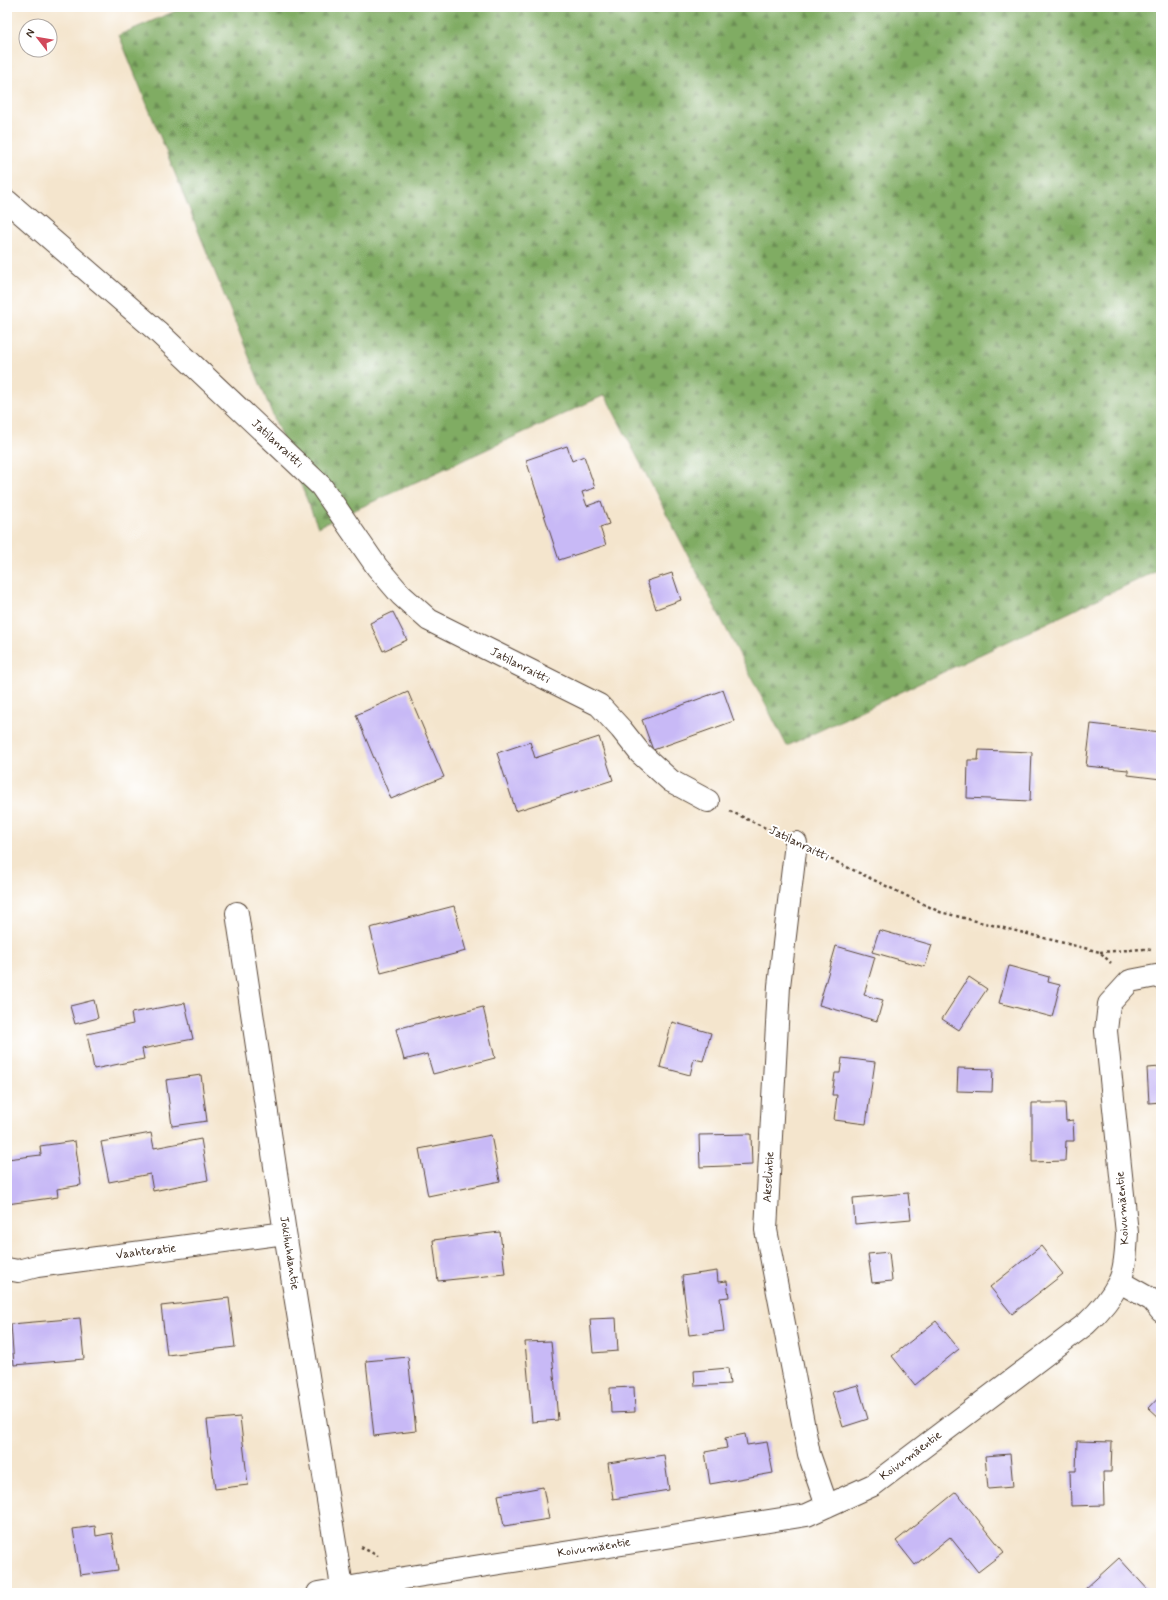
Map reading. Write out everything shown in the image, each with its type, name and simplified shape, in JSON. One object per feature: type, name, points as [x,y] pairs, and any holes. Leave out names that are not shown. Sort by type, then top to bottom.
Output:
[{"type":"street","name":"Jatilanraitti","points":[[7,201],[157,331],[321,486],[377,567],[401,595],[429,620],[599,705],[640,753],[671,781],[708,801]]},
{"type":"street","name":"Akselintie","points":[[796,843],[779,986],[766,1230],[809,1454],[827,1506]]},
{"type":"street","name":"Jokihuhdantie","points":[[237,912],[285,1234],[343,1590]]},
{"type":"street","points":[[1130,981],[1156,976],[1161,978]]},
{"type":"street","name":"Koivumäentie","points":[[318,1593],[807,1514],[873,1485],[1086,1324],[1099,1312],[1120,1282],[1126,1251],[1127,1233],[1106,1032],[1109,1004],[1130,981]]},
{"type":"street","name":"Vaahteratie","points":[[7,1269],[18,1271],[37,1266],[285,1234]]},
{"type":"street","points":[[1120,1282],[1152,1300],[1161,1311]]},
{"type":"path","name":"Jatilanraitti","points":[[708,801],[940,912],[1100,952],[1130,981]]},
{"type":"path","points":[[1100,952],[1144,949],[1155,950]]},
{"type":"green space","points":[[185,7],[1161,7],[1161,569],[787,746],[605,395],[318,527],[119,35]]},
{"type":"building","points":[[567,446],[572,461],[584,456],[595,488],[582,492],[587,506],[601,501],[609,524],[600,527],[606,545],[559,560],[526,460]]},
{"type":"building","points":[[672,573],[681,600],[656,609],[647,581]]},
{"type":"building","points":[[393,612],[407,640],[383,651],[370,623]]},
{"type":"building","points":[[723,690],[734,721],[653,750],[642,720]]},
{"type":"building","points":[[408,692],[444,777],[391,799],[356,715]]},
{"type":"building","points":[[1091,724],[1161,732],[1161,779],[1128,775],[1128,770],[1086,766]]},
{"type":"building","points":[[599,737],[613,780],[516,811],[497,753],[530,742],[535,758]]},
{"type":"building","points":[[979,750],[1032,752],[1030,801],[967,798],[968,760],[978,760]]},
{"type":"building","points":[[454,906],[466,951],[381,973],[370,928]]},
{"type":"building","points":[[879,930],[932,945],[925,967],[872,952]]},
{"type":"building","points":[[836,946],[875,957],[864,995],[883,1000],[877,1021],[819,1005]]},
{"type":"building","points":[[1009,966],[1049,977],[1048,982],[1060,985],[1052,1017],[999,1003]]},
{"type":"building","points":[[969,977],[987,989],[959,1030],[942,1019]]},
{"type":"building","points":[[94,1000],[98,1018],[75,1024],[70,1006]]},
{"type":"building","points":[[185,1003],[193,1039],[142,1049],[144,1059],[94,1069],[87,1034],[133,1024],[131,1013]]},
{"type":"building","points":[[483,1007],[495,1058],[433,1074],[427,1054],[404,1060],[396,1029]]},
{"type":"building","points":[[672,1022],[711,1033],[703,1061],[694,1059],[690,1075],[660,1067]]},
{"type":"building","points":[[842,1058],[875,1062],[866,1124],[834,1120],[837,1095],[832,1095],[835,1073],[840,1073]]},
{"type":"building","points":[[1161,1067],[1161,1102],[1149,1103],[1147,1068]]},
{"type":"building","points":[[958,1068],[993,1069],[992,1092],[957,1091]]},
{"type":"building","points":[[201,1075],[207,1121],[172,1126],[166,1080]]},
{"type":"building","points":[[1032,1103],[1065,1103],[1066,1121],[1073,1120],[1074,1141],[1066,1141],[1065,1161],[1032,1162]]},
{"type":"building","points":[[151,1133],[154,1148],[201,1139],[208,1180],[153,1191],[150,1174],[109,1182],[101,1142]]},
{"type":"building","points":[[751,1134],[752,1165],[700,1167],[699,1135]]},
{"type":"building","points":[[491,1135],[500,1181],[428,1196],[419,1149]]},
{"type":"building","points":[[75,1141],[81,1185],[57,1189],[58,1197],[7,1204],[7,1159],[41,1155],[40,1146]]},
{"type":"building","points":[[908,1193],[911,1219],[855,1224],[853,1198]]},
{"type":"building","points":[[500,1232],[505,1274],[438,1281],[433,1240]]},
{"type":"building","points":[[1041,1246],[1063,1274],[1012,1314],[990,1287]]},
{"type":"building","points":[[889,1252],[892,1281],[872,1283],[868,1254]]},
{"type":"building","points":[[717,1271],[718,1282],[727,1281],[729,1297],[720,1298],[724,1331],[689,1335],[682,1276]]},
{"type":"building","points":[[229,1298],[235,1347],[167,1355],[161,1306]]},
{"type":"building","points":[[80,1318],[84,1359],[14,1365],[11,1324]]},
{"type":"building","points":[[616,1318],[618,1351],[593,1353],[590,1319]]},
{"type":"building","points":[[936,1321],[959,1349],[915,1385],[892,1356]]},
{"type":"building","points":[[551,1341],[558,1420],[532,1422],[525,1342]]},
{"type":"building","points":[[408,1357],[416,1431],[374,1436],[366,1361]]},
{"type":"building","points":[[728,1368],[730,1384],[695,1386],[694,1371]]},
{"type":"building","points":[[858,1385],[868,1419],[843,1427],[832,1392]]},
{"type":"building","points":[[634,1387],[635,1412],[611,1413],[610,1388]]},
{"type":"building","points":[[1161,1395],[1161,1419],[1149,1408]]},
{"type":"building","points":[[240,1417],[248,1485],[215,1489],[207,1420]]},
{"type":"building","points":[[745,1434],[747,1445],[767,1442],[773,1473],[710,1484],[705,1452],[727,1448],[725,1438]]},
{"type":"building","points":[[1077,1441],[1112,1442],[1111,1472],[1103,1472],[1104,1505],[1071,1506],[1070,1471],[1076,1471]]},
{"type":"building","points":[[1010,1454],[1013,1487],[988,1489],[985,1456]]},
{"type":"building","points":[[664,1455],[669,1490],[613,1499],[608,1463]]},
{"type":"building","points":[[543,1487],[549,1519],[504,1526],[498,1495]]},
{"type":"building","points":[[956,1492],[1004,1552],[978,1572],[950,1537],[915,1565],[896,1541]]},
{"type":"building","points":[[95,1526],[96,1536],[112,1533],[118,1570],[80,1575],[73,1529]]},
{"type":"building","points":[[1119,1558],[1151,1593],[1089,1593],[1085,1589]]}]
